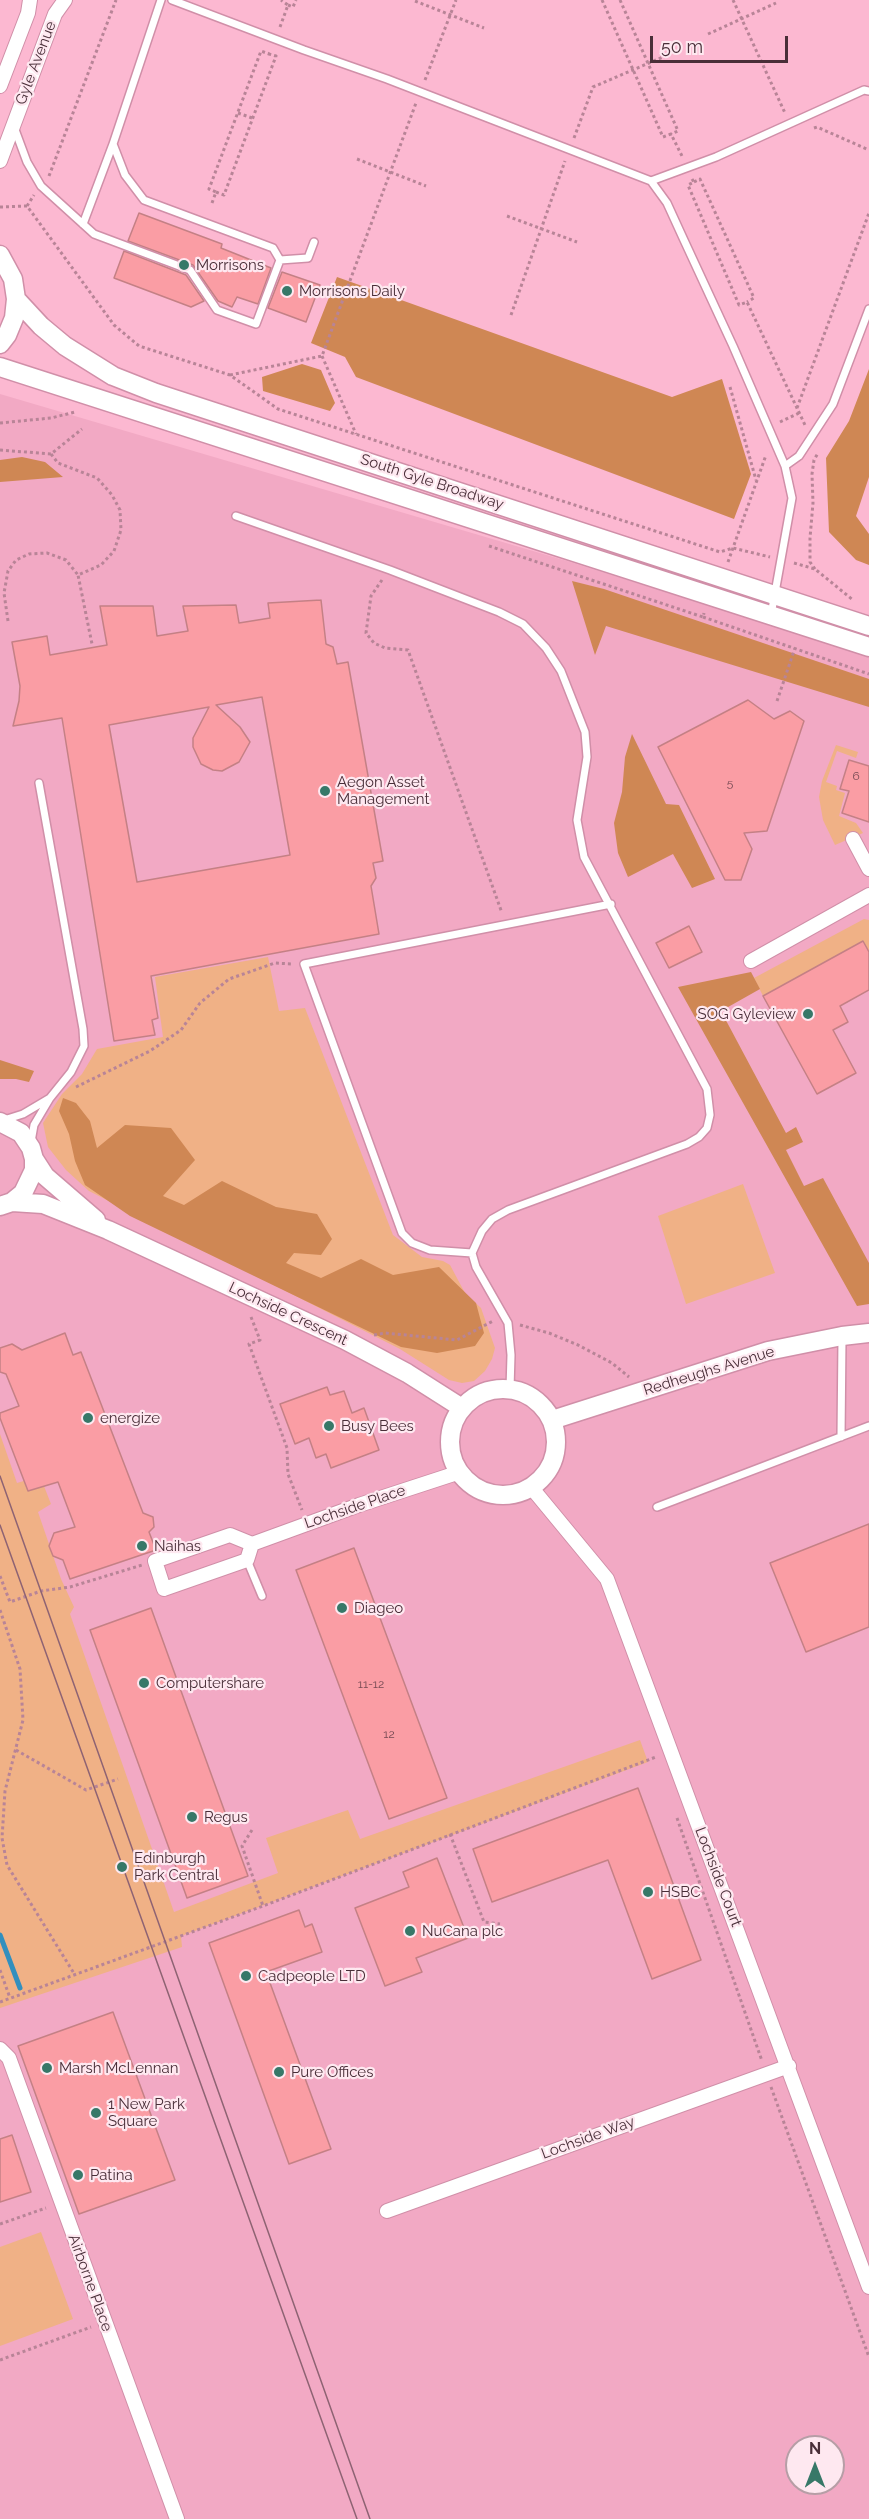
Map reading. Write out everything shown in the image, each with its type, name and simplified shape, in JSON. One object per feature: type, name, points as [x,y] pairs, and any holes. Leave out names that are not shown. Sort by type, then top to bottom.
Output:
[{"type":"street","name":"Gyle Avenue","points":[[0,86],[28,13],[30,0]]},
{"type":"street","name":"Gyle Avenue","points":[[0,161],[55,14],[65,0]]},
{"type":"street","name":"South Gyle Broadway","points":[[0,255],[13,279],[16,299],[14,318],[7,335],[0,344]]},
{"type":"street","name":"South Gyle Broadway","points":[[16,299],[41,326],[64,346],[113,376],[156,393],[869,626]]},
{"type":"street","name":"South Gyle Broadway","points":[[0,368],[869,647]]},
{"type":"street","points":[[853,839],[869,869]]},
{"type":"street","points":[[751,961],[869,895]]},
{"type":"street","name":"Lochside Crescent","points":[[0,1122],[21,1133],[45,1176],[108,1230]]},
{"type":"street","name":"Lochside Crescent","points":[[6,1204],[23,1193],[29,1184],[34,1170],[32,1153]]},
{"type":"street","name":"Lochside Crescent","points":[[6,1204],[43,1204],[108,1230],[345,1340],[407,1373],[462,1408]]},
{"type":"street","name":"Redheughs Avenue","points":[[552,1420],[768,1351],[869,1333]]},
{"type":"street","points":[[510,1389],[535,1399],[552,1420],[556,1432],[555,1457],[549,1469],[531,1487],[519,1493],[492,1494],[469,1482],[460,1472],[450,1446],[453,1426],[462,1408],[484,1392],[510,1389]]},
{"type":"street","name":"Lochside Place","points":[[252,1545],[307,1523],[460,1472]]},
{"type":"street","name":"Lochside Court","points":[[531,1487],[607,1580],[869,2287]]},
{"type":"street","points":[[230,1535],[252,1545],[247,1560],[165,1589],[154,1561],[230,1535]]},
{"type":"street","name":"Airborne Place","points":[[0,2049],[9,2058],[177,2519]]},
{"type":"street","name":"Lochside Way","points":[[387,2211],[789,2066]]},
{"type":"lane","points":[[83,224],[113,144],[161,0]]},
{"type":"lane","points":[[172,0],[421,91],[651,181],[667,203],[784,466],[792,498],[771,615]]},
{"type":"lane","points":[[651,181],[789,124],[864,90],[869,91]]},
{"type":"lane","points":[[13,125],[27,162],[41,186],[94,234],[190,270],[218,310],[255,324],[280,260]]},
{"type":"lane","points":[[113,144],[124,175],[144,200],[273,248],[280,260]]},
{"type":"lane","points":[[280,260],[308,258],[314,242]]},
{"type":"lane","points":[[784,466],[799,456],[833,404],[869,309]]},
{"type":"lane","points":[[236,516],[390,570],[499,612],[523,624],[555,660],[572,695],[585,732],[587,757],[578,803],[578,833],[588,865],[703,1078],[710,1102],[707,1128],[699,1137],[687,1144],[508,1210],[492,1219],[482,1232],[472,1253],[476,1267],[508,1323],[511,1355],[510,1389]]},
{"type":"lane","points":[[32,1153],[34,1125],[50,1098],[71,1072],[84,1046],[83,1029],[39,783]]},
{"type":"lane","points":[[472,1253],[430,1251],[412,1244],[402,1233],[304,964],[610,904]]},
{"type":"lane","points":[[0,1122],[23,1114],[50,1098]]},
{"type":"lane","points":[[841,1437],[842,1336]]},
{"type":"lane","points":[[657,1507],[869,1426]]},
{"type":"lane","points":[[247,1560],[262,1596]]},
{"type":"path","points":[[27,206],[47,181],[116,0]]},
{"type":"path","points":[[281,0],[293,7],[296,0]]},
{"type":"path","points":[[356,434],[322,356],[456,0]]},
{"type":"path","points":[[602,0],[663,137],[678,131],[620,0]]},
{"type":"path","points":[[733,0],[795,136],[816,127],[869,150]]},
{"type":"path","points":[[415,1],[484,28]]},
{"type":"path","points":[[708,34],[776,3]]},
{"type":"path","points":[[269,54],[288,5]]},
{"type":"path","points":[[261,51],[269,54],[276,56],[224,195],[209,189],[261,51]]},
{"type":"path","points":[[511,315],[593,87],[670,54]]},
{"type":"path","points":[[238,112],[252,118]]},
{"type":"path","points":[[671,134],[694,182]]},
{"type":"path","points":[[357,159],[426,186]]},
{"type":"path","points":[[700,179],[754,298],[747,302],[739,305],[688,185],[694,182],[700,179]]},
{"type":"path","points":[[212,203],[216,192]]},
{"type":"path","points":[[0,207],[27,206]]},
{"type":"path","points":[[27,206],[114,325],[139,346],[230,375],[278,409],[720,552],[733,548],[815,569]]},
{"type":"path","points":[[797,408],[869,213]]},
{"type":"path","points":[[507,216],[578,242]]},
{"type":"path","points":[[747,302],[811,438],[820,449],[814,460],[812,474],[810,562],[850,599],[860,602]]},
{"type":"path","points":[[230,375],[322,356]]},
{"type":"path","points":[[730,387],[756,482]]},
{"type":"path","points":[[733,548],[778,423],[799,413]]},
{"type":"path","points":[[0,450],[51,454],[82,429]]},
{"type":"path","points":[[51,454],[58,463],[96,478],[112,495],[120,510],[121,530],[114,551],[101,565],[78,575]]},
{"type":"path","points":[[8,621],[4,593],[8,571],[16,560],[28,554],[47,553],[66,560],[78,575],[92,644]]},
{"type":"path","points":[[390,570],[371,596],[366,633],[374,643],[385,648],[408,650],[507,925]]},
{"type":"path","points":[[704,617],[869,674]]},
{"type":"path","points":[[777,701],[795,648]]},
{"type":"path","points":[[50,1098],[100,1077],[150,1051],[181,1030],[200,1003],[229,979],[275,963],[304,964]]},
{"type":"path","points":[[249,1312],[260,1340],[249,1344],[287,1448],[288,1474],[307,1523]]},
{"type":"path","points":[[345,1340],[385,1333],[457,1340],[481,1328],[490,1320],[524,1325],[578,1345],[612,1363],[633,1380]]},
{"type":"path","points":[[0,1576],[10,1602],[41,1591],[70,1587],[154,1561]]},
{"type":"path","points":[[0,1610],[20,1669],[22,1720],[5,1791],[2,1838],[7,1865],[75,1975]]},
{"type":"path","points":[[16,1750],[86,1790],[117,1779]]},
{"type":"path","points":[[0,2002],[263,1906],[671,1751]]},
{"type":"path","points":[[252,1830],[242,1846],[263,1906]]},
{"type":"path","points":[[450,1834],[484,1922],[500,1924]]},
{"type":"path","points":[[0,1970],[10,1998]]},
{"type":"path","points":[[0,2224],[61,2202]]},
{"type":"path","points":[[0,2360],[104,2322]]},
{"type":"shaded area","points":[[337,277],[672,397],[722,379],[751,474],[734,519],[356,377],[345,357],[311,343]]},
{"type":"shaded area","points":[[302,364],[321,370],[335,403],[330,411],[263,391],[262,377]]},
{"type":"shaded area","points":[[869,369],[869,477],[856,516],[869,534],[869,565],[856,560],[829,532],[826,458],[849,421]]},
{"type":"shaded area","points":[[0,394],[567,561],[869,656],[869,2519],[0,2519]]},
{"type":"shaded area","points":[[22,457],[45,462],[63,477],[0,482],[0,460]]},
{"type":"shaded area","points":[[572,581],[604,589],[869,679],[869,707],[606,626],[595,655]]},
{"type":"shaded area","points":[[632,734],[666,804],[679,805],[715,879],[692,888],[673,854],[628,877],[618,853],[614,823],[622,792],[625,757]]},
{"type":"shaded area","points":[[836,745],[858,752],[856,758],[837,751],[826,782],[837,786],[836,790],[845,793],[839,816],[856,823],[863,833],[835,845],[823,820],[819,797],[822,781]]},
{"type":"shaded area","points":[[864,919],[869,920],[869,952],[863,941],[763,996],[754,978]]},
{"type":"shaded area","points":[[268,957],[279,1011],[305,1008],[393,1235],[422,1257],[443,1261],[450,1265],[465,1293],[481,1308],[495,1348],[485,1371],[474,1381],[462,1383],[449,1380],[400,1349],[89,1191],[66,1170],[48,1147],[43,1123],[62,1094],[82,1074],[97,1049],[163,1037],[155,977]]},
{"type":"shaded area","points":[[751,972],[760,989],[721,1011],[786,1133],[796,1127],[803,1142],[786,1150],[804,1186],[823,1178],[869,1263],[869,1304],[857,1306],[678,987]]},
{"type":"shaded area","points":[[0,1060],[34,1071],[29,1082],[0,1079]]},
{"type":"shaded area","points":[[63,1098],[76,1103],[90,1121],[97,1148],[125,1125],[171,1128],[195,1160],[163,1196],[184,1205],[222,1181],[276,1207],[317,1214],[332,1239],[321,1255],[294,1253],[286,1263],[321,1278],[361,1259],[393,1275],[439,1267],[476,1303],[484,1333],[475,1346],[437,1353],[401,1347],[130,1216],[85,1185],[75,1161],[69,1134],[59,1111]]},
{"type":"shaded area","points":[[743,1184],[775,1273],[686,1304],[658,1216]]},
{"type":"shaded area","points":[[0,1434],[17,1483],[40,1476],[51,1504],[38,1512],[61,1579],[74,1607],[70,1614],[174,1912],[278,1873],[266,1838],[348,1810],[360,1839],[640,1740],[648,1762],[181,1936],[182,1947],[0,2008]]},
{"type":"shaded area","points":[[41,2232],[73,2319],[0,2346],[0,2247]]},
{"type":"building","points":[[139,213],[222,244],[221,248],[271,268],[258,304],[237,297],[232,307],[218,301],[193,265],[128,241]]},
{"type":"building","points":[[124,251],[186,275],[204,301],[191,307],[114,278]]},
{"type":"building","points":[[282,272],[320,285],[306,322],[268,308]]},
{"type":"building","name":"Aegon Asset Management","points":[[321,600],[326,644],[333,647],[337,664],[348,662],[383,861],[373,863],[376,878],[371,886],[379,934],[151,976],[158,1018],[152,1020],[155,1035],[114,1041],[62,718],[13,726],[20,686],[12,642],[47,636],[50,655],[107,645],[100,606],[153,606],[157,636],[188,631],[183,606],[236,605],[239,623],[270,618],[268,603]],"holes":[[[262,697],[290,855],[137,882],[109,725],[209,707],[193,738],[193,747],[201,764],[213,770],[222,771],[239,762],[250,742],[240,727],[216,705]]]},
{"type":"building","points":[[748,700],[774,719],[790,711],[804,721],[767,831],[744,833],[752,849],[741,880],[725,880],[658,747]]},
{"type":"building","points":[[849,760],[869,766],[869,822],[842,813],[849,791],[840,789]]},
{"type":"building","points":[[689,926],[702,952],[669,968],[656,943]]},
{"type":"building","name":"SOG Gyleview","points":[[863,941],[869,952],[869,990],[840,1006],[848,1022],[833,1030],[856,1073],[817,1094],[763,996]]},
{"type":"building","points":[[65,1333],[73,1355],[81,1352],[143,1513],[153,1517],[154,1527],[149,1532],[156,1550],[70,1579],[63,1560],[53,1556],[49,1546],[54,1533],[75,1527],[58,1482],[28,1491],[0,1418],[0,1413],[19,1406],[6,1374],[0,1372],[0,1348],[12,1344],[22,1350]]},
{"type":"building","name":"Busy Bees","points":[[327,1387],[330,1395],[344,1391],[352,1413],[364,1408],[379,1450],[331,1468],[326,1454],[316,1458],[309,1438],[295,1444],[280,1404]]},
{"type":"building","points":[[869,1524],[869,1627],[806,1652],[770,1563]]},
{"type":"building","points":[[354,1548],[447,1798],[389,1819],[296,1570]]},
{"type":"building","points":[[151,1608],[248,1876],[187,1898],[90,1630]]},
{"type":"building","name":"HSBC","points":[[638,1788],[701,1960],[652,1979],[608,1860],[492,1902],[473,1849]]},
{"type":"building","points":[[437,1858],[468,1938],[416,1958],[422,1972],[385,1986],[355,1908],[409,1887],[403,1872]]},
{"type":"building","name":"Pure Offices","points":[[299,1910],[305,1927],[312,1924],[322,1952],[266,1972],[331,2149],[289,2164],[209,1943]]},
{"type":"building","name":"1 New Park Square","points":[[113,2012],[175,2180],[79,2214],[18,2046]]},
{"type":"building","points":[[12,2135],[31,2192],[0,2202],[0,2139]]},
{"type":"waterway","points":[[0,1935],[20,1988]]},
{"type":"tram line","points":[[0,1476],[370,2519]]},
{"type":"tram line","points":[[0,1525],[357,2519]]},
{"type":"place","name":"Morrisons","points":[[184,265]]},
{"type":"place","name":"Morrisons Daily","points":[[287,291]]},
{"type":"place","name":"Aegon Asset Management","points":[[325,791]]},
{"type":"place","name":"SOG Gyleview","points":[[808,1014]]},
{"type":"place","name":"energize","points":[[88,1418]]},
{"type":"place","name":"Busy Bees","points":[[329,1426]]},
{"type":"place","name":"Naihas","points":[[142,1546]]},
{"type":"place","name":"Diageo","points":[[342,1608]]},
{"type":"place","name":"Computershare","points":[[144,1683]]},
{"type":"place","name":"Regus","points":[[192,1817]]},
{"type":"place","name":"Edinburgh Park Central","points":[[122,1867]]},
{"type":"place","name":"HSBC","points":[[648,1892]]},
{"type":"place","name":"NuCana plc","points":[[410,1931]]},
{"type":"place","name":"Cadpeople LTD","points":[[246,1976]]},
{"type":"place","name":"Marsh McLennan","points":[[47,2068]]},
{"type":"place","name":"Pure Offices","points":[[279,2072]]},
{"type":"place","name":"1 New Park Square","points":[[96,2113]]},
{"type":"place","name":"Patina","points":[[78,2175]]}]
